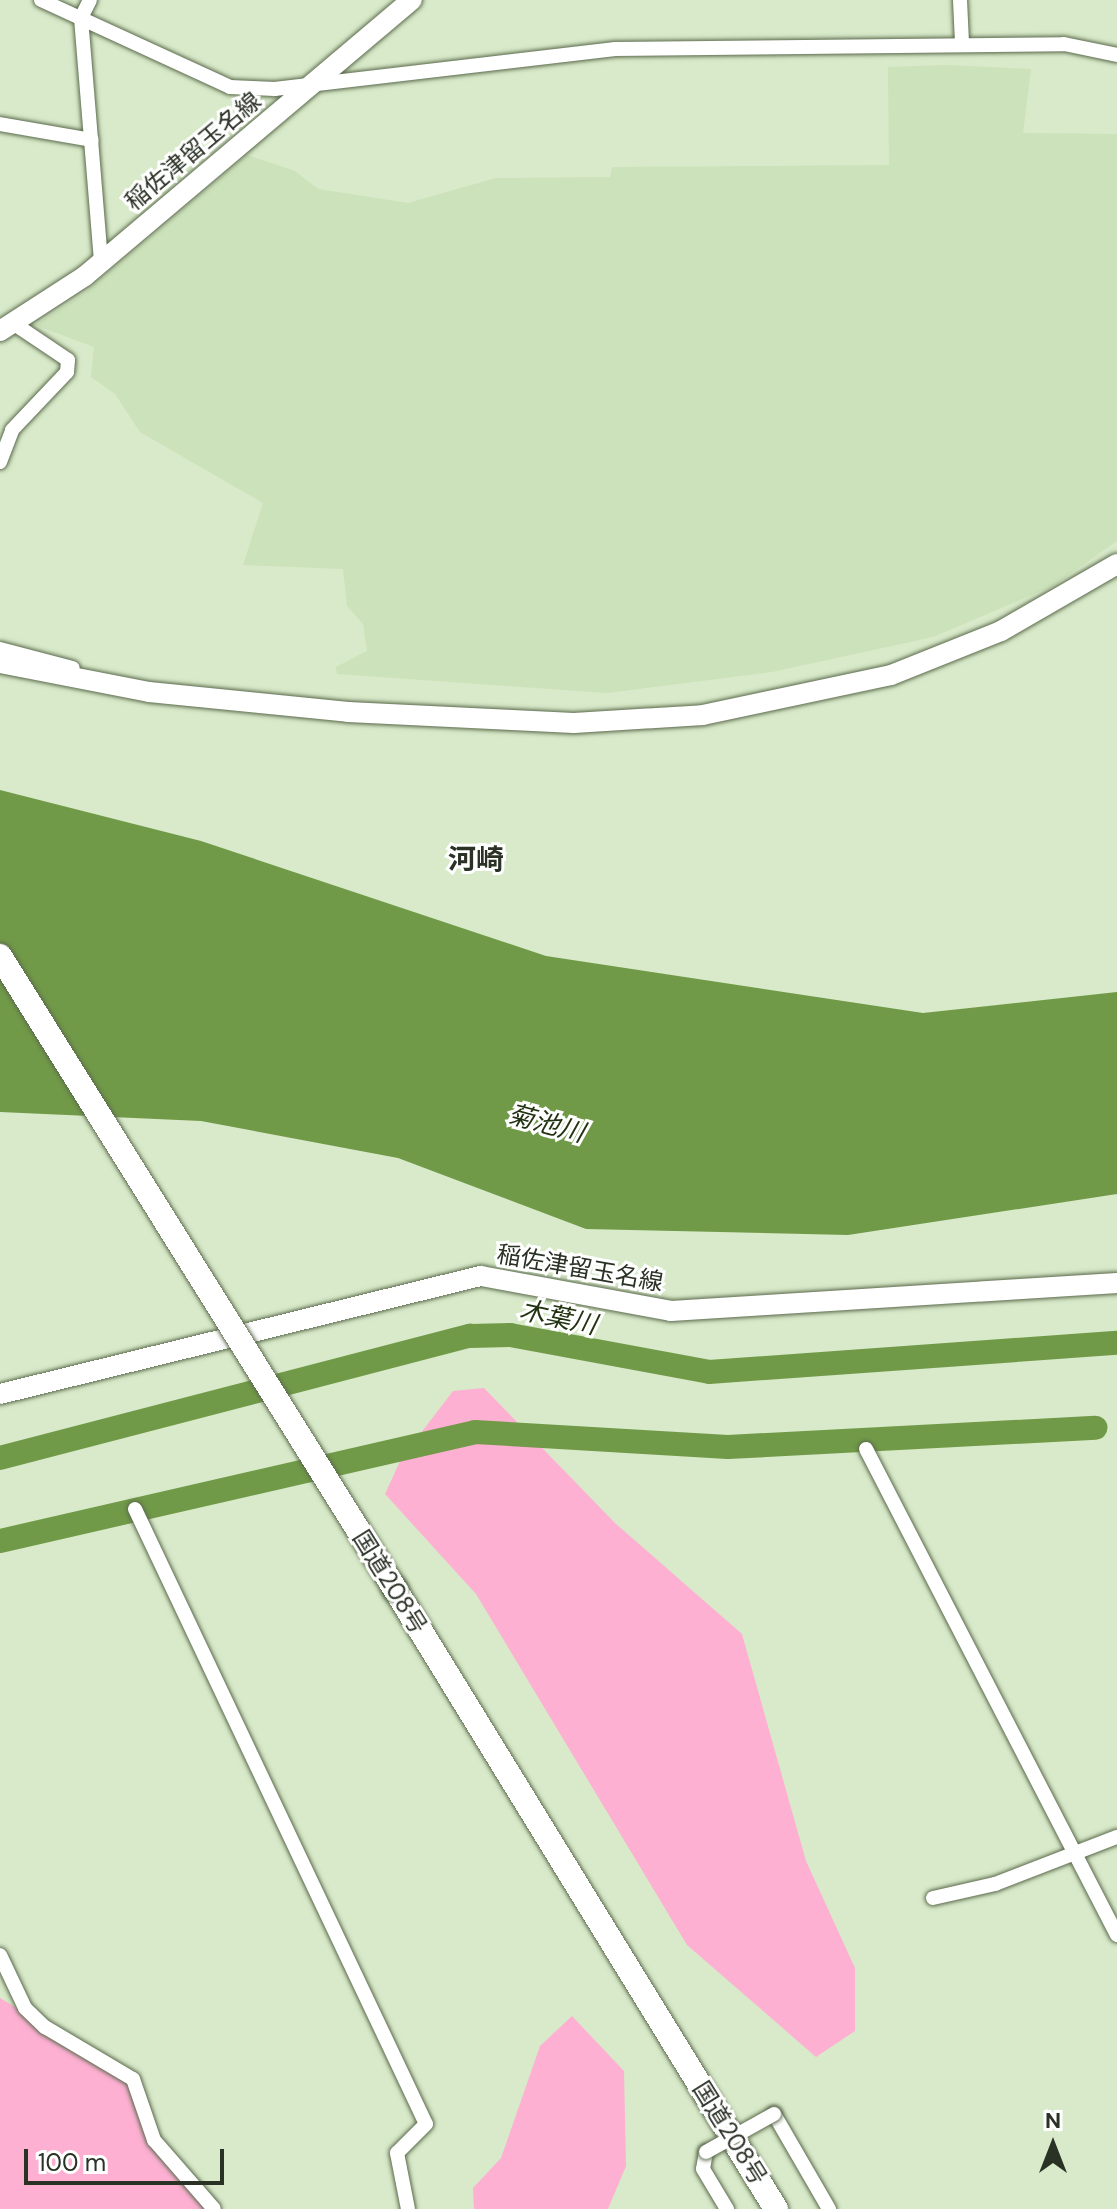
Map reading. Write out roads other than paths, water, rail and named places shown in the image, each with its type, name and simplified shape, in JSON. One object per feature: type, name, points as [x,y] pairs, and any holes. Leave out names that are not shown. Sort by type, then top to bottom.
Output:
[{"type":"highway","name":"国道208号","points":[[0,956],[395,1589],[776,2209]]},
{"type":"main road","name":"稲佐津留玉名線","points":[[8,328],[101,263],[412,0]]},
{"type":"main road","points":[[0,663],[101,683],[453,718],[574,723],[703,715],[827,694],[917,666],[1001,631],[1117,564]]},
{"type":"main road","name":"稲佐津留玉名線","points":[[0,1394],[481,1276],[671,1311],[1117,1283]]},
{"type":"street","points":[[41,0],[218,86],[315,81],[615,49],[1064,44],[1117,55]]},
{"type":"street","points":[[90,0],[81,18],[101,263]]},
{"type":"street","points":[[960,0],[962,43]]},
{"type":"street","points":[[0,124],[92,140]]},
{"type":"street","points":[[0,462],[12,430],[67,372],[68,360],[8,328]]},
{"type":"street","points":[[0,649],[87,671],[101,683]]},
{"type":"street","points":[[866,1449],[1117,1935]]},
{"type":"street","points":[[135,1509],[426,2124],[397,2153],[408,2209]]},
{"type":"street","points":[[933,1898],[1076,1855],[1117,1837]]},
{"type":"street","points":[[0,1955],[25,2008],[45,2027],[133,2079],[154,2140],[214,2209]]},
{"type":"street","points":[[727,2209],[703,2169],[706,2152],[774,2114],[829,2209]]},
{"type":"water","name":"菊池川","points":[[0,790],[201,841],[546,956],[923,1013],[1117,992],[1117,1194],[848,1235],[586,1229],[398,1158],[201,1121],[0,1112]]},
{"type":"waterway","name":"木葉川","points":[[0,1458],[470,1336],[510,1335],[709,1372],[1117,1343]]},
{"type":"waterway","points":[[0,1541],[475,1432],[728,1447],[1096,1428]]},
{"type":"district","name":"河崎","points":[[476,860]]}]
